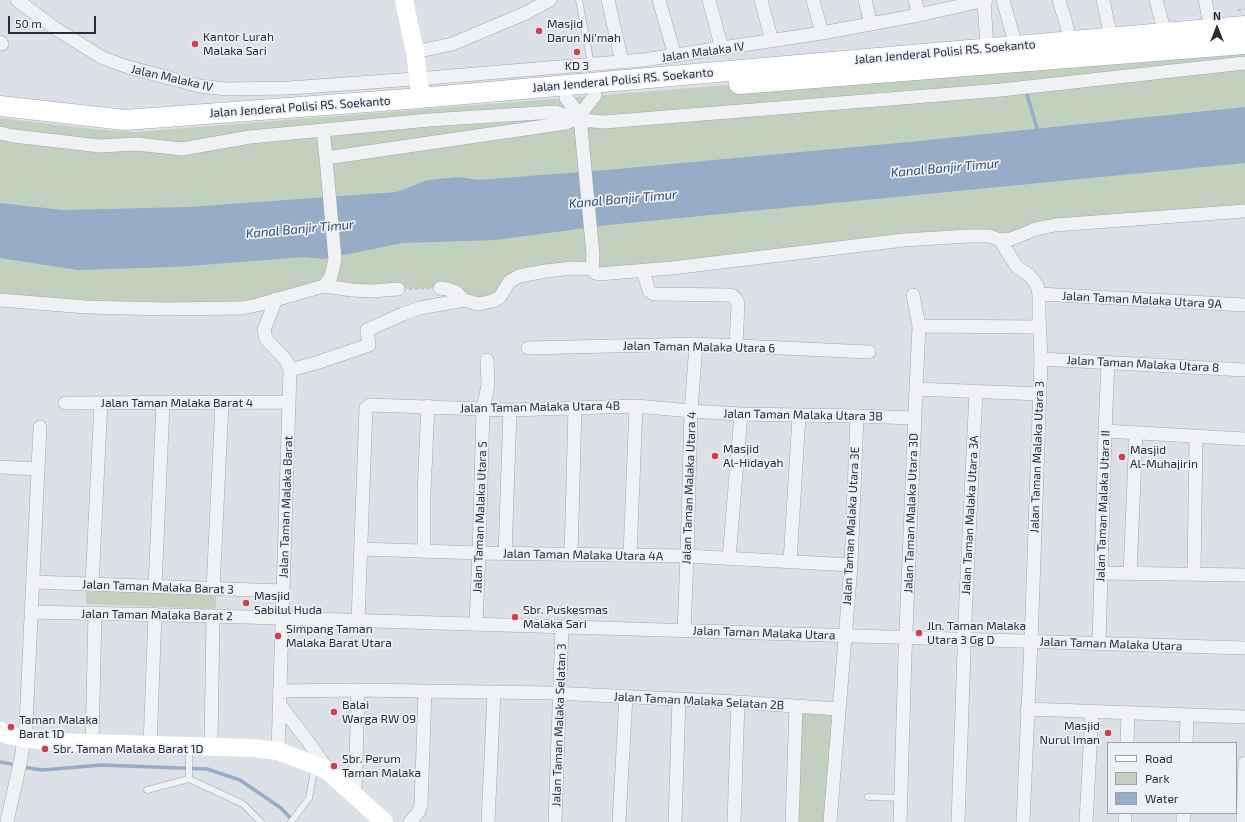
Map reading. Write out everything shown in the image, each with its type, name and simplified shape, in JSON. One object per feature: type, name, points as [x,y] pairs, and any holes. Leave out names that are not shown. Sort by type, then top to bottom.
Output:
[{"type":"main road","name":"Jalan Jenderal Polisi RS. Soekanto","points":[[0,106],[125,120],[420,88],[1016,46],[1245,26]]},
{"type":"main road","name":"Jalan Jenderal Polisi RS. Soekanto","points":[[0,118],[135,132],[1245,44]]},
{"type":"street","name":"Jalan Malaka IV","points":[[17,0],[56,29],[103,58],[128,67],[209,88],[226,89],[420,88],[591,64],[675,56],[722,49],[920,15],[985,0],[987,48]]},
{"type":"street","points":[[404,0],[415,52],[420,88]]},
{"type":"street","points":[[415,52],[452,44],[526,13],[550,0]]},
{"type":"street","points":[[608,0],[622,62]]},
{"type":"street","points":[[660,0],[675,56]]},
{"type":"street","points":[[709,0],[722,49]]},
{"type":"street","points":[[761,0],[772,41]]},
{"type":"street","points":[[813,0],[822,33]]},
{"type":"street","points":[[865,0],[871,24]]},
{"type":"street","points":[[916,0],[920,15]]},
{"type":"street","points":[[1003,0],[1016,46]]},
{"type":"street","points":[[1059,0],[1070,41]]},
{"type":"street","points":[[1103,0],[1112,38]]},
{"type":"street","points":[[1156,0],[1165,33]]},
{"type":"street","points":[[1205,0],[1211,29]]},
{"type":"street","points":[[0,133],[100,146],[137,144],[182,149],[250,137],[429,120],[555,112],[604,122],[1001,90],[1245,63]]},
{"type":"street","points":[[326,158],[566,123],[580,118],[595,95]]},
{"type":"street","points":[[566,98],[580,118],[593,255],[592,269]]},
{"type":"street","points":[[323,130],[335,258],[330,277],[324,286]]},
{"type":"street","points":[[276,299],[264,330],[266,339],[286,360],[290,370],[370,345],[367,330],[402,314],[420,308],[464,300],[478,304],[493,301],[500,297],[509,282],[519,276],[546,271],[572,268],[592,269],[595,273],[599,274],[643,271],[904,240],[989,236],[1000,240],[1011,239],[1036,229],[1055,225],[1245,211]]},
{"type":"street","name":"Jalan Taman Malaka Utara 3","points":[[1000,240],[1017,267],[1029,275],[1037,285],[1039,294],[1041,359],[1040,394],[1023,822]]},
{"type":"street","points":[[643,271],[649,291],[654,294],[733,296],[738,304],[736,346]]},
{"type":"street","points":[[0,300],[86,307],[166,309],[242,308],[324,286],[358,291],[398,289]]},
{"type":"street","points":[[440,288],[456,292],[464,300]]},
{"type":"street","name":"Jalan Taman Malaka Utara 9A","points":[[1039,294],[1245,305]]},
{"type":"street","name":"Jalan Taman Malaka Utara 3D","points":[[900,822],[914,418],[920,326],[913,295]]},
{"type":"street","points":[[920,326],[1039,327]]},
{"type":"street","name":"Jalan Taman Malaka Utara 6","points":[[528,348],[696,344],[869,352]]},
{"type":"street","name":"Jalan Taman Malaka Utara 4","points":[[684,631],[691,412],[696,344]]},
{"type":"street","name":"Jalan Taman Malaka Utara 8","points":[[1041,359],[1108,366],[1245,370]]},
{"type":"street","name":"Jalan Taman Malaka Utara 5","points":[[476,624],[480,553],[483,409],[488,385],[486,360]]},
{"type":"street","name":"Jalan Taman Malaka Utara II","points":[[1099,644],[1108,366]]},
{"type":"street","name":"Jalan Taman Malaka Barat","points":[[278,751],[290,370]]},
{"type":"street","points":[[916,389],[1040,394]]},
{"type":"street","name":"Jalan Taman Malaka Utara 3A","points":[[958,822],[964,640],[976,391]]},
{"type":"street","name":"Jalan Taman Malaka Barat 4","points":[[66,404],[289,402]]},
{"type":"street","points":[[213,589],[222,403]]},
{"type":"street","points":[[92,584],[100,404]]},
{"type":"street","points":[[155,586],[163,404]]},
{"type":"street","name":"Jalan Taman Malaka Utara 4B","points":[[362,549],[366,408],[373,405],[510,410],[636,406],[691,412]]},
{"type":"street","points":[[424,552],[424,492],[428,406]]},
{"type":"street","points":[[630,555],[636,406]]},
{"type":"street","points":[[571,555],[575,408]]},
{"type":"street","points":[[505,554],[510,410]]},
{"type":"street","name":"Jalan Taman Malaka Utara 3B","points":[[691,412],[914,418]]},
{"type":"street","points":[[729,559],[741,414]]},
{"type":"street","points":[[790,562],[799,416]]},
{"type":"street","name":"Jalan Taman Malaka Utara 3E","points":[[830,822],[838,709],[851,565],[857,416]]},
{"type":"street","points":[[8,822],[24,738],[40,426]]},
{"type":"street","points":[[1105,431],[1245,439]]},
{"type":"street","points":[[1130,573],[1136,433]]},
{"type":"street","points":[[1194,574],[1196,436]]},
{"type":"street","points":[[0,467],[38,469]]},
{"type":"street","points":[[358,621],[362,549]]},
{"type":"street","name":"Jalan Taman Malaka Utara 4A","points":[[362,549],[505,554],[687,556]]},
{"type":"street","points":[[687,556],[851,565]]},
{"type":"street","points":[[1101,573],[1245,575]]},
{"type":"street","name":"Jalan Taman Malaka Barat 3","points":[[33,582],[283,591]]},
{"type":"street","name":"Jalan Taman Malaka Barat 2","points":[[31,612],[282,618]]},
{"type":"street","points":[[92,744],[95,613]]},
{"type":"street","points":[[150,746],[155,614]]},
{"type":"street","points":[[211,746],[213,616]]},
{"type":"street","name":"Jalan Taman Malaka Utara","points":[[282,618],[1245,648]]},
{"type":"street","name":"Jalan Taman Malaka Selatan 3","points":[[555,822],[562,627]]},
{"type":"street","points":[[355,794],[358,690]]},
{"type":"street","name":"Jalan Taman Malaka Selatan 2B","points":[[279,691],[358,690],[626,696],[838,709]]},
{"type":"street","points":[[410,822],[418,813],[421,805],[425,692]]},
{"type":"street","points":[[488,822],[494,692]]},
{"type":"street","points":[[619,822],[626,696]]},
{"type":"street","points":[[675,822],[679,699]]},
{"type":"street","points":[[734,822],[738,702]]},
{"type":"street","points":[[279,704],[307,740],[322,768]]},
{"type":"street","points":[[792,822],[796,707]]},
{"type":"street","points":[[1027,709],[1245,717]]},
{"type":"street","points":[[1086,822],[1092,712]]},
{"type":"street","points":[[1127,742],[1128,713]]},
{"type":"street","points":[[1186,742],[1187,716]]},
{"type":"street","points":[[0,731],[8,735],[54,742],[150,746],[189,752],[211,746],[278,751],[322,768],[355,794],[384,822]]},
{"type":"street","points":[[1243,822],[1245,763]]},
{"type":"lane","points":[[579,0],[591,64]]},
{"type":"lane","points":[[189,752],[189,776]]},
{"type":"lane","points":[[291,822],[309,798],[322,768]]},
{"type":"lane","points":[[147,790],[189,776],[243,804],[261,822]]},
{"type":"lane","points":[[868,797],[901,798]]},
{"type":"path","points":[[398,289],[440,288]]},
{"type":"green space","points":[[1245,44],[1245,211],[672,268],[592,269],[519,276],[493,301],[440,288],[398,289],[324,286],[257,305],[0,300],[0,118],[94,129],[135,132]]},
{"type":"green space","points":[[86,584],[216,592],[216,609],[86,604]]},
{"type":"green space","points":[[800,710],[834,712],[828,822],[795,822]]},
{"type":"water","name":"Kanal Banjir Timur","points":[[1245,107],[1245,163],[608,225],[496,240],[403,243],[324,259],[304,257],[175,267],[78,270],[0,258],[0,203],[63,210],[189,207],[397,192],[428,180],[459,177],[478,180],[606,170],[909,142]]},
{"type":"waterway","points":[[1026,91],[1038,132]]},
{"type":"waterway","points":[[0,762],[16,765]]},
{"type":"waterway","points":[[22,767],[42,770],[101,765],[207,769],[240,780],[281,808],[293,821]]},
{"type":"place","name":"Masjid Darun Ni'mah","points":[[539,31]]},
{"type":"place","name":"Kantor Lurah Malaka Sari","points":[[195,44]]},
{"type":"place","name":"KD 3","points":[[577,52]]},
{"type":"place","name":"Masjid Al-Hidayah","points":[[715,456]]},
{"type":"place","name":"Masjid Al-Muhajirin","points":[[1122,457]]},
{"type":"place","name":"Masjid Sabilul Huda","points":[[246,603]]},
{"type":"place","name":"Sbr. Puskesmas Malaka Sari","points":[[515,617]]},
{"type":"place","name":"Jln. Taman Malaka Utara 3 Gg D","points":[[919,633]]},
{"type":"place","name":"Simpang Taman Malaka Barat Utara","points":[[278,636]]},
{"type":"place","name":"Balai Warga RW 09","points":[[334,712]]},
{"type":"place","name":"Taman Malaka Barat 1D","points":[[11,727]]},
{"type":"place","name":"Masjid Nurul Iman","points":[[1108,733]]},
{"type":"place","name":"Sbr. Taman Malaka Barat 1D","points":[[45,749]]},
{"type":"place","name":"Sbr. Perum Taman Malaka","points":[[334,766]]}]
